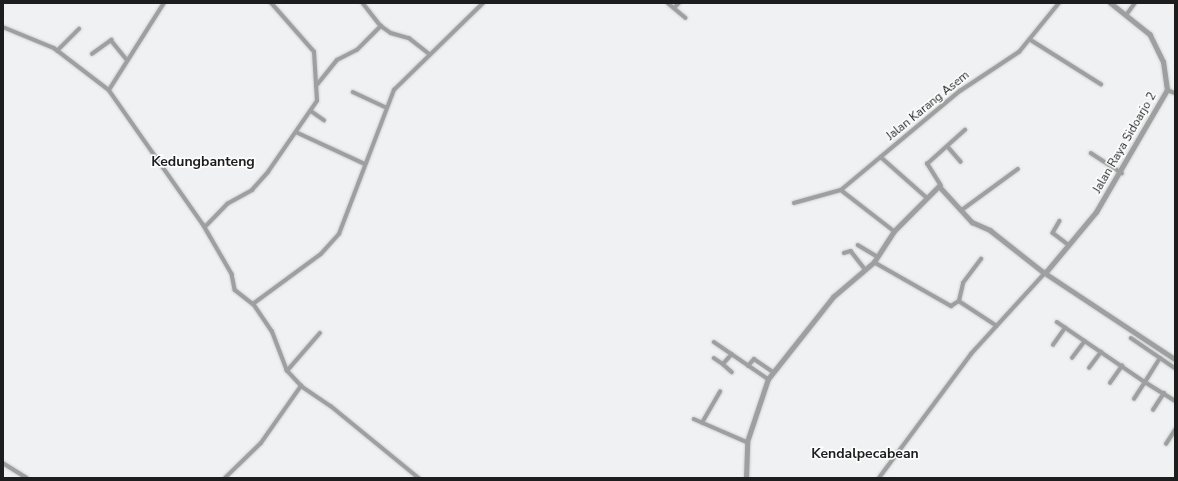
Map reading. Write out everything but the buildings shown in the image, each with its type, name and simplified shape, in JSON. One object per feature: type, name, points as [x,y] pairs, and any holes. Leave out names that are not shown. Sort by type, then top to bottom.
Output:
[{"type":"street","points":[[109,90],[164,3]]},
{"type":"street","points":[[205,227],[227,204],[252,190],[296,132],[317,101],[311,48],[271,3]]},
{"type":"street","points":[[363,3],[381,26],[403,35],[428,53]]},
{"type":"street","points":[[253,304],[321,254],[339,234],[385,107],[403,78],[483,3]]},
{"type":"street","points":[[668,3],[686,18]]},
{"type":"street","points":[[674,8],[679,3]]},
{"type":"street","name":"Jalan Karang Asem","points":[[794,203],[841,190],[960,91],[1019,52],[1031,40],[1059,3]]},
{"type":"street","name":"Jalan Raya Sidoarjo 2","points":[[1046,272],[1122,173],[1171,92],[1160,54],[1147,30],[1127,13],[1110,3]]},
{"type":"street","points":[[1127,13],[1135,3]]},
{"type":"street","points":[[316,86],[337,60],[357,50],[381,26]]},
{"type":"street","points":[[3,27],[29,40],[40,43],[57,51],[109,90],[205,227],[228,266],[235,290],[253,304],[272,332],[286,371],[301,386],[420,478]]},
{"type":"street","points":[[57,51],[79,29]]},
{"type":"street","points":[[92,54],[105,41],[111,40],[127,60]]},
{"type":"street","points":[[1031,40],[1100,84]]},
{"type":"street","points":[[353,92],[385,107]]},
{"type":"street","points":[[311,110],[324,120]]},
{"type":"street","points":[[964,130],[949,148],[927,164],[940,186],[962,210],[976,224],[990,230],[1046,272],[1175,359]]},
{"type":"street","points":[[296,132],[329,150],[364,164]]},
{"type":"street","points":[[949,148],[961,162]]},
{"type":"street","points":[[1092,153],[1122,173]]},
{"type":"street","points":[[881,157],[926,197]]},
{"type":"street","points":[[962,210],[1018,169]]},
{"type":"street","points":[[746,478],[747,442],[768,379],[833,297],[878,258],[894,231],[926,197],[940,186]]},
{"type":"street","points":[[841,190],[894,231]]},
{"type":"street","points":[[1060,221],[1053,233],[1068,245]]},
{"type":"street","points":[[858,245],[878,258]]},
{"type":"street","points":[[844,254],[851,251],[865,268]]},
{"type":"street","points":[[959,301],[963,283],[981,259]]},
{"type":"street","points":[[874,262],[949,306],[959,301]]},
{"type":"street","points":[[879,478],[971,354],[1046,272]]},
{"type":"street","points":[[959,301],[996,326]]},
{"type":"street","points":[[1057,322],[1175,401]]},
{"type":"street","points":[[1053,345],[1066,328]]},
{"type":"street","points":[[286,371],[320,333]]},
{"type":"street","points":[[1131,338],[1175,368]]},
{"type":"street","points":[[1072,358],[1085,341]]},
{"type":"street","points":[[714,342],[768,379]]},
{"type":"street","points":[[1090,368],[1101,352]]},
{"type":"street","points":[[723,364],[732,354]]},
{"type":"street","points":[[714,358],[732,372]]},
{"type":"street","points":[[1134,398],[1160,358]]},
{"type":"street","points":[[748,366],[754,359],[773,372]]},
{"type":"street","points":[[1110,383],[1122,366]]},
{"type":"street","points":[[225,478],[261,443],[301,386]]},
{"type":"street","points":[[702,422],[720,392]]},
{"type":"street","points":[[1153,410],[1164,393]]},
{"type":"street","points":[[694,419],[747,442]]},
{"type":"street","points":[[1166,444],[1175,430]]},
{"type":"street","points":[[3,463],[27,478]]},
{"type":"district","name":"Kedungbanteng","points":[[203,162]]},
{"type":"district","name":"Kendalpecabean","points":[[865,454]]}]
